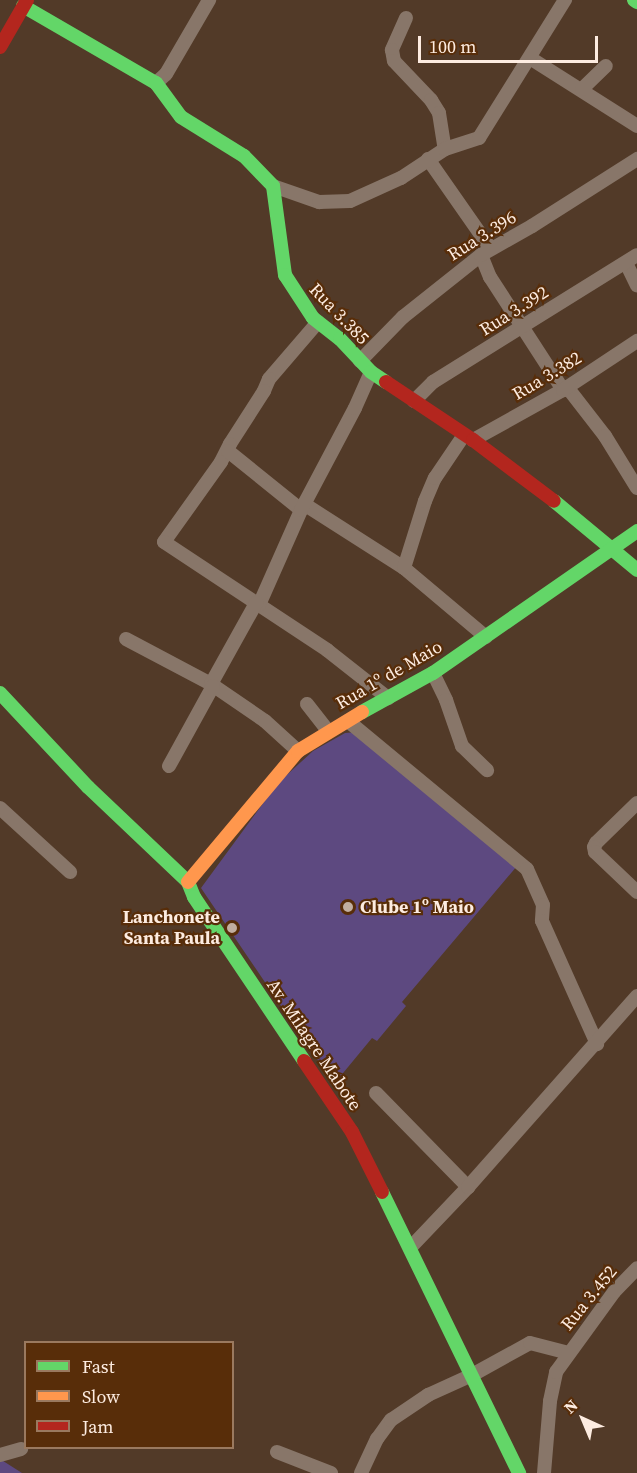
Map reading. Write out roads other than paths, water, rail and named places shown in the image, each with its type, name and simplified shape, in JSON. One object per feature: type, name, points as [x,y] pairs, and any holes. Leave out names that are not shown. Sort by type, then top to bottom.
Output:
[{"type":"street","points":[[156,83],[166,75],[209,0]]},
{"type":"street","points":[[0,47],[25,3],[156,83],[180,117],[244,156],[273,186],[319,202],[350,201],[401,178],[445,149],[479,138],[565,0]]},
{"type":"street","points":[[406,18],[392,50],[394,61],[435,106],[439,113],[445,149]]},
{"type":"street","points":[[530,58],[637,126]]},
{"type":"street","points":[[582,89],[588,80],[606,66]]},
{"type":"street","points":[[428,159],[485,251],[490,277],[565,388],[605,436],[637,489]]},
{"type":"street","name":"Rua 3.396","points":[[360,361],[403,317],[485,251],[532,226],[637,159]]},
{"type":"street","name":"Rua 3.385","points":[[273,186],[285,275],[302,305],[318,322],[340,339],[371,372],[469,437],[561,506],[637,570]]},
{"type":"street","points":[[631,259],[637,286]]},
{"type":"street","name":"Rua 3.392","points":[[414,401],[433,382],[631,259]]},
{"type":"street","points":[[318,322],[269,378],[264,391],[233,438],[228,451],[164,542],[352,668],[388,698]]},
{"type":"street","name":"Rua 3.382","points":[[469,437],[565,388],[637,340]]},
{"type":"street","points":[[169,766],[258,604],[303,507],[355,408],[371,372]]},
{"type":"street","points":[[404,568],[428,493],[469,437]]},
{"type":"street","points":[[228,451],[303,507],[404,568],[486,637]]},
{"type":"street","name":"Rua 1º de Maio","points":[[188,882],[280,769],[298,751],[328,731],[433,673],[637,531]]},
{"type":"street","points":[[126,639],[212,685],[259,716],[298,751]]},
{"type":"street","points":[[433,673],[446,700],[462,746],[486,770]]},
{"type":"street","name":"Av. Milagre Mabote","points":[[0,693],[81,780],[188,882],[194,897],[352,1132],[519,1473]]},
{"type":"street","points":[[307,704],[328,731]]},
{"type":"street","points":[[348,721],[527,869],[543,905],[542,921],[597,1044]]},
{"type":"street","points":[[637,802],[594,847],[596,852],[637,892]]},
{"type":"street","points":[[0,808],[70,872]]},
{"type":"street","points":[[410,1248],[597,1044],[637,996]]},
{"type":"street","points":[[376,1093],[468,1187]]},
{"type":"street","name":"Rua 3.452","points":[[361,1473],[377,1439],[391,1420],[428,1395],[472,1375],[530,1343],[569,1353],[614,1292],[637,1268]]},
{"type":"street","points":[[544,1473],[550,1401],[556,1372],[569,1353]]},
{"type":"street","points":[[0,1455],[21,1449]]},
{"type":"street","points":[[277,1452],[331,1473]]},
{"type":"place","name":"Clube 1º Maio","points":[[348,907]]},
{"type":"place","name":"Lanchonete Santa Paula","points":[[232,928]]}]
